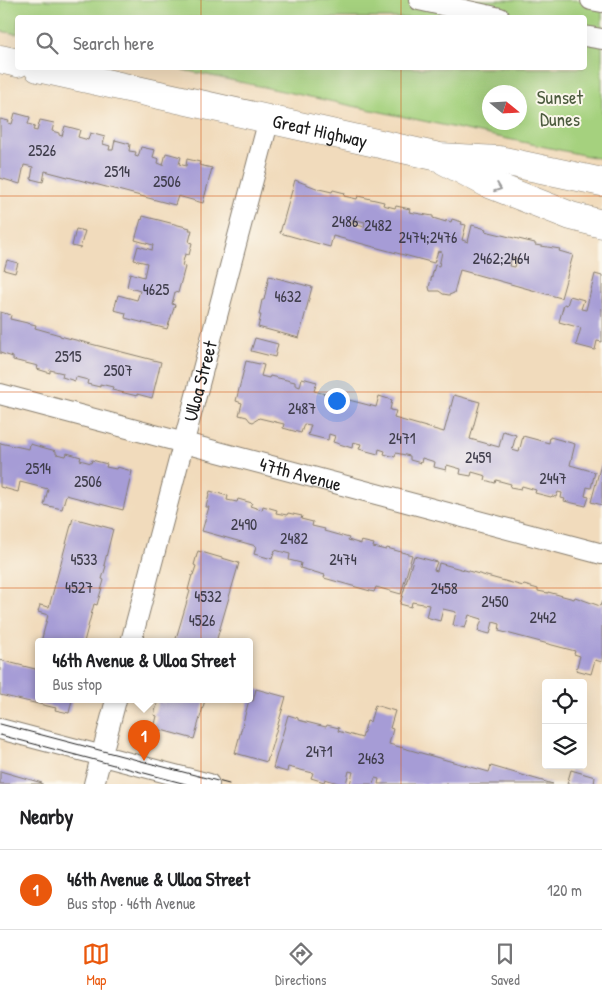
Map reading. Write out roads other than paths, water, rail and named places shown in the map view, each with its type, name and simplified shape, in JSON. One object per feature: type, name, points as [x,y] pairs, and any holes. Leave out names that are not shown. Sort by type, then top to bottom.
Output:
[{"type":"street","points":[[419,0],[486,15]]},
{"type":"street","points":[[591,0],[602,2]]},
{"type":"street","points":[[587,36],[602,39]]},
{"type":"street","points":[[0,59],[15,62]]},
{"type":"street","name":"Great Highway","points":[[47,70],[439,157],[499,160],[602,182]]},
{"type":"street","name":"Ulloa Street","points":[[132,638],[269,119]]},
{"type":"street","points":[[439,157],[487,183],[571,216],[602,224]]},
{"type":"street","name":"47th Avenue","points":[[0,394],[602,554]]},
{"type":"street","points":[[94,784],[115,703]]},
{"type":"street","points":[[0,729],[209,784]]},
{"type":"tram line","points":[[0,724],[229,784]]},
{"type":"tram line","points":[[0,735],[186,784]]},
{"type":"place","name":"46th Avenue & Ulloa Street","points":[[144,761]]},
{"type":"park label","name":"Sunset Dunes","points":[[560,108]]}]
